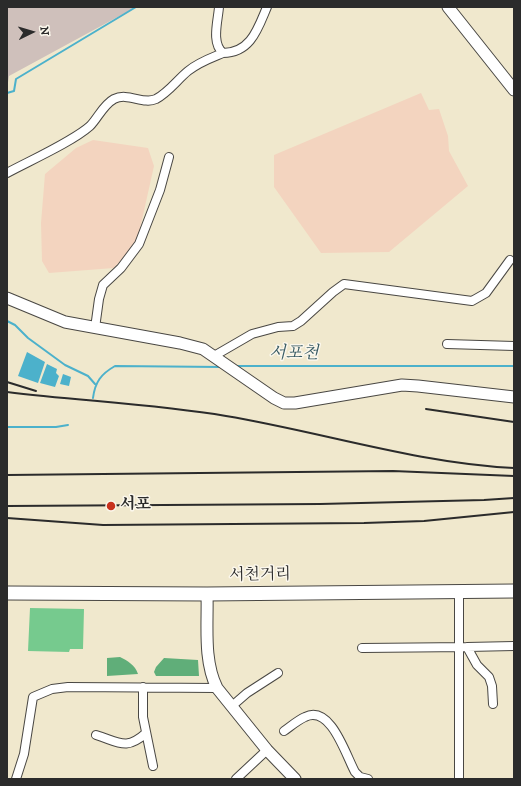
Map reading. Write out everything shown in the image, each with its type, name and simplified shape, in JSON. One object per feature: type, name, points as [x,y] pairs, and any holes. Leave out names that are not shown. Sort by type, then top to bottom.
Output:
[{"type":"main road","name":"서천거리","points":[[7,593],[207,594],[514,591]]},
{"type":"street","points":[[219,7],[216,28],[218,44],[223,53]]},
{"type":"street","points":[[7,173],[68,140],[90,126],[112,100],[120,97],[154,100],[164,94],[188,71],[201,62],[223,53],[231,53],[250,43],[267,7]]},
{"type":"street","points":[[448,7],[514,90]]},
{"type":"street","points":[[95,328],[98,299],[103,285],[122,268],[139,244],[160,190],[169,157]]},
{"type":"street","points":[[217,358],[252,334],[278,327],[293,326],[301,321],[344,284],[472,301],[486,293],[510,260]]},
{"type":"street","points":[[7,298],[65,322],[180,343],[203,349],[235,372],[284,403],[295,404],[402,385],[514,397]]},
{"type":"street","points":[[447,344],[514,346]]},
{"type":"street","points":[[459,591],[464,647],[459,779]]},
{"type":"street","points":[[207,594],[211,676],[217,688],[267,750],[295,779]]},
{"type":"street","points":[[362,648],[418,649],[514,646]]},
{"type":"street","points":[[464,647],[477,665],[489,677],[492,686],[493,704]]},
{"type":"street","points":[[232,706],[247,693],[278,673]]},
{"type":"street","points":[[16,779],[24,754],[33,698],[52,689],[68,687],[217,688]]},
{"type":"street","points":[[143,687],[143,717],[153,766]]},
{"type":"street","points":[[284,731],[306,716],[320,716],[325,718],[337,735],[355,772],[360,777],[368,779]]},
{"type":"street","points":[[96,735],[113,742],[129,744],[146,733]]},
{"type":"street","points":[[236,779],[267,750]]},
{"type":"shaded area","points":[[7,7],[136,7],[9,76],[7,89]]},
{"type":"shaded area","points":[[421,93],[429,110],[439,109],[448,136],[449,151],[468,186],[389,252],[321,253],[274,187],[274,155]]},
{"type":"shaded area","points":[[93,140],[148,148],[154,166],[137,242],[114,268],[49,273],[42,261],[41,223],[45,174],[76,148]]},
{"type":"green space","points":[[30,608],[84,609],[83,649],[70,649],[69,652],[28,651]]},
{"type":"green space","points":[[120,657],[133,666],[138,674],[107,676],[107,658]]},
{"type":"green space","points":[[164,658],[198,660],[199,676],[156,676],[154,672],[156,667]]},
{"type":"water","points":[[27,352],[45,362],[38,383],[18,376]]},
{"type":"water","points":[[47,364],[57,369],[56,373],[59,376],[55,387],[40,383]]},
{"type":"water","points":[[63,374],[71,377],[69,386],[60,384]]},
{"type":"waterway","points":[[7,93],[14,91],[16,79],[136,7]]},
{"type":"waterway","points":[[7,321],[15,325],[28,338],[65,365],[88,376],[95,384]]},
{"type":"waterway","name":"서포천","points":[[93,398],[95,387],[102,375],[115,366],[221,367]]},
{"type":"waterway","name":"서포천","points":[[235,366],[514,366]]},
{"type":"waterway","name":"서포천","points":[[7,427],[56,427],[68,425]]},
{"type":"railway","points":[[7,382],[36,391]]},
{"type":"railway","points":[[7,392],[226,416],[405,454],[477,465],[514,468]]},
{"type":"railway","points":[[426,409],[514,422]]},
{"type":"railway","points":[[7,475],[393,471],[514,476]]},
{"type":"railway","points":[[7,506],[320,504],[514,498]]},
{"type":"railway","points":[[7,518],[103,525],[364,523],[424,521],[514,512]]},
{"type":"place","name":"서포","points":[[111,506]]}]
